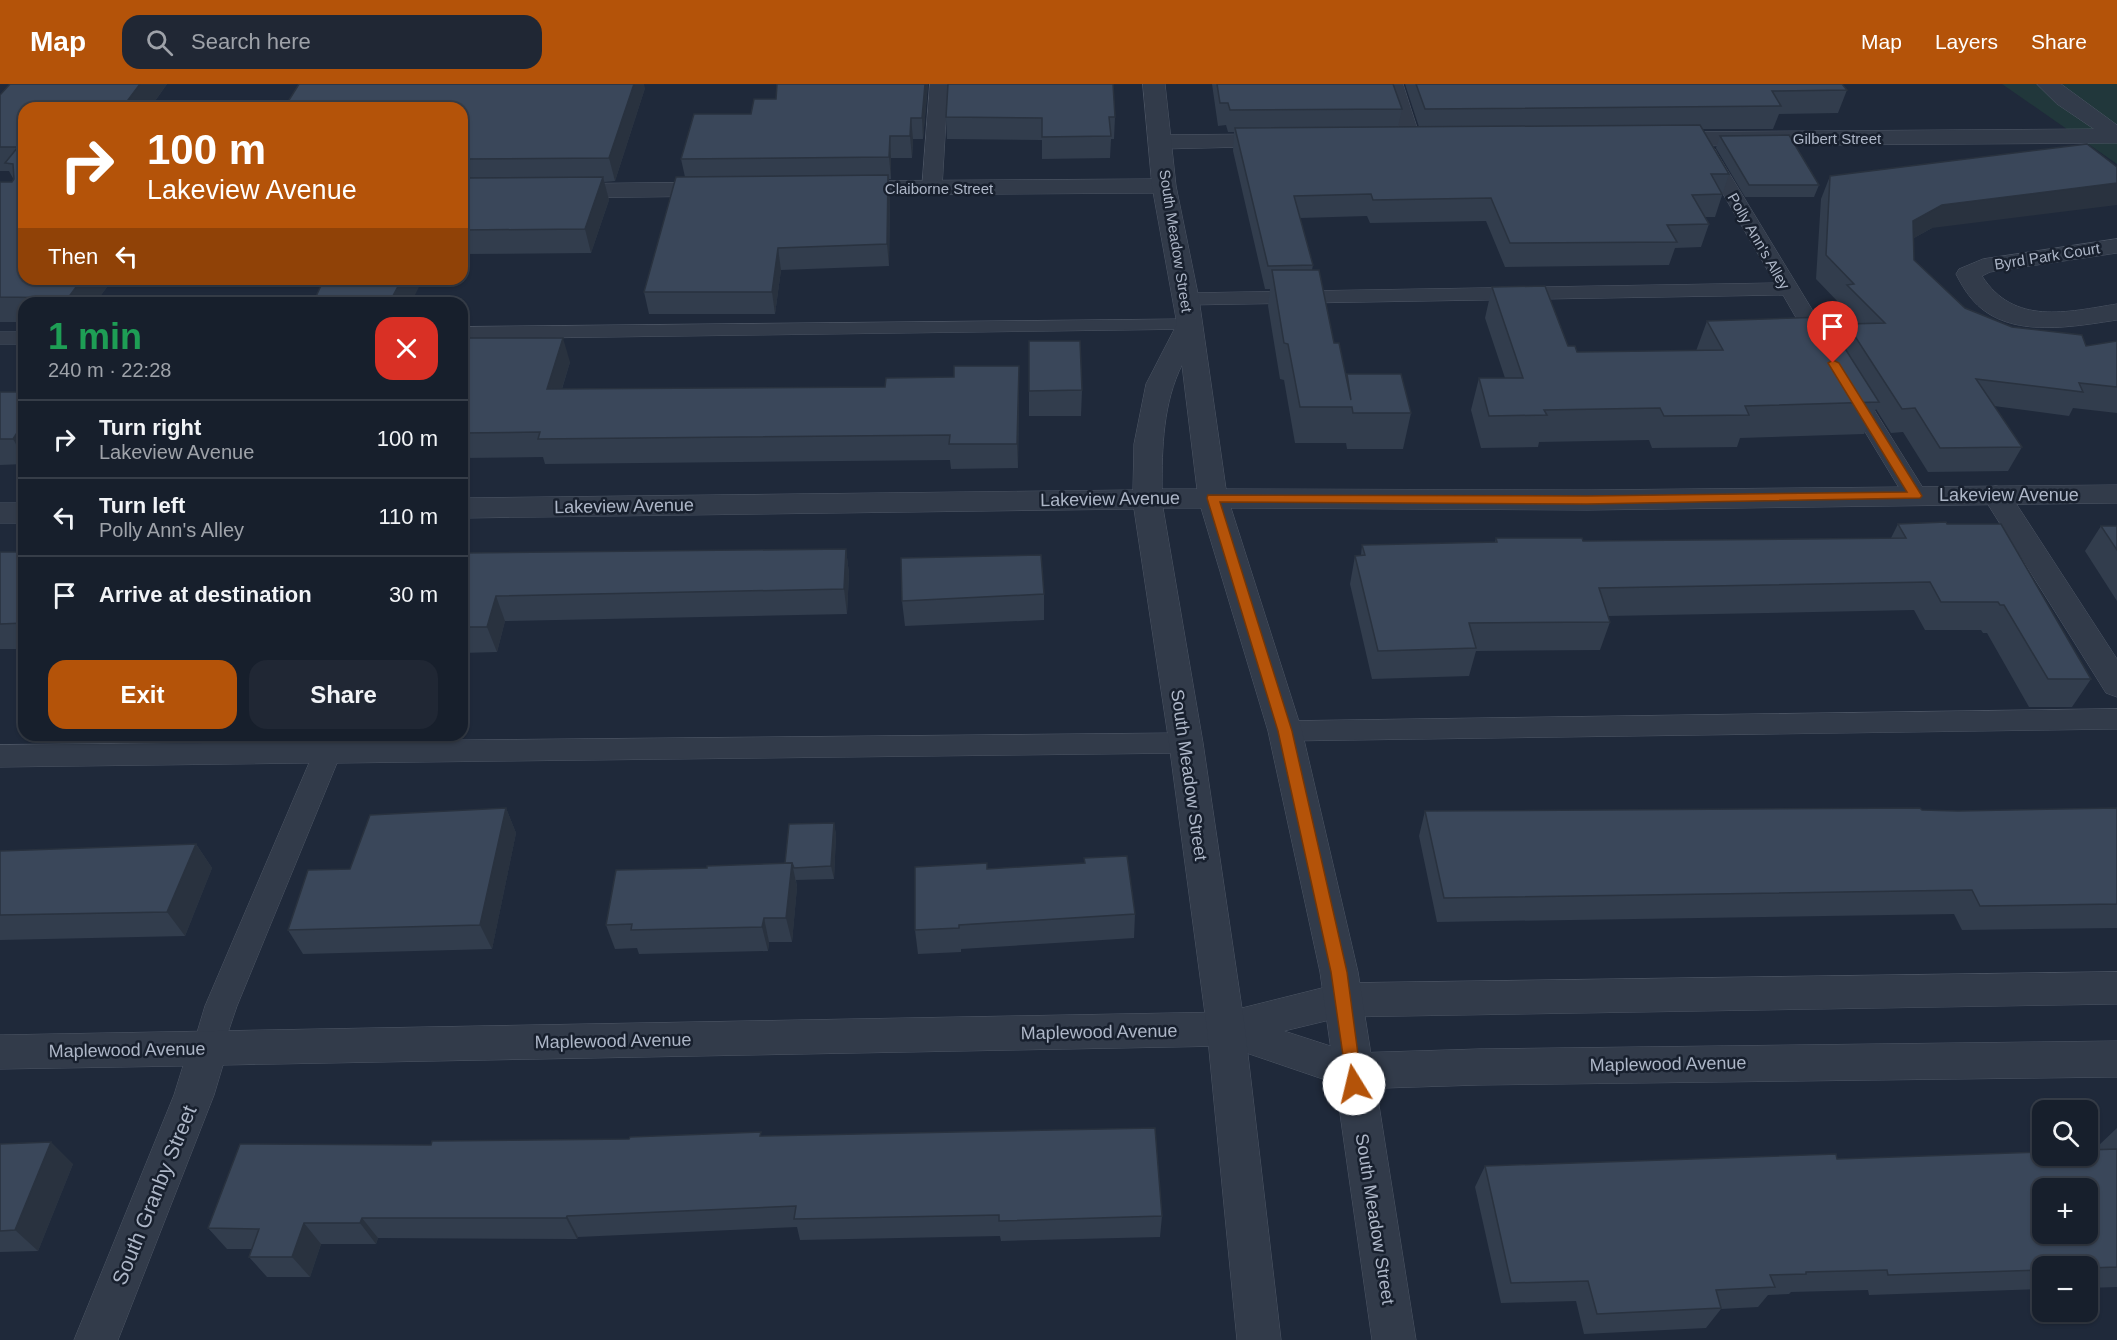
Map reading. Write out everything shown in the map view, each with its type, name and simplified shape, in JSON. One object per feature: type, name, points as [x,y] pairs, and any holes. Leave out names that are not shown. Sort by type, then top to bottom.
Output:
[{"type":"street","name":"South Meadow Street","points":[[1155,84],[1164,186],[1188,312],[1213,498],[1285,731],[1339,972],[1394,1340]]},
{"type":"street","points":[[2048,84],[2065,99],[2117,135]]},
{"type":"street","name":"Gilbert Street","points":[[1639,139],[2117,135]]},
{"type":"street","points":[[1389,141],[1436,140]]},
{"type":"street","points":[[1161,142],[1297,141]]},
{"type":"street","name":"Claiborne Street","points":[[826,188],[1164,186]]},
{"type":"street","points":[[544,191],[744,189]]},
{"type":"street","name":"Byrd Park Court","points":[[2117,246],[1983,266],[1968,274],[1974,288],[1994,308],[2036,322],[2069,320],[2117,312]]},
{"type":"street","name":"South Meadow Street","points":[[1188,312],[1159,384],[1148,444],[1147,498],[1186,743],[1226,1029],[1259,1340]]},
{"type":"street","name":"Lakeview Avenue","points":[[468,508],[1147,498],[1587,500],[2117,494]]},
{"type":"street","points":[[1996,495],[2117,685]]},
{"type":"street","points":[[0,513],[18,513]]},
{"type":"street","name":"Maplewood Avenue","points":[[0,1052],[1226,1029],[1342,1000],[2117,988]]},
{"type":"street","name":"Maplewood Avenue","points":[[1226,1029],[1352,1071],[1479,1067],[2117,1059]]},
{"type":"street","name":"South Granby Street","points":[[96,1340],[194,1095],[208,1049]]},
{"type":"lane","points":[[932,188],[939,84]]},
{"type":"lane","points":[[1394,84],[1412,140]]},
{"type":"lane","name":"Polly Ann's Alley","points":[[1699,139],[1787,289],[1916,496]]},
{"type":"lane","points":[[468,333],[1188,312],[1787,289]]},
{"type":"lane","points":[[0,338],[18,338]]},
{"type":"lane","points":[[1285,731],[2117,719]]},
{"type":"lane","points":[[0,756],[1186,743]]},
{"type":"lane","points":[[208,1049],[221,1006],[327,753]]},
{"type":"green space","points":[[2002,84],[2117,84],[2117,164]]},
{"type":"building","points":[[10,84],[140,84],[126,102],[18,102],[18,147],[0,147],[0,95]]},
{"type":"building","points":[[299,84],[634,84],[609,158],[468,159],[468,102],[288,102]]},
{"type":"building","points":[[777,84],[925,84],[922,118],[911,118],[910,136],[890,136],[889,157],[681,159],[694,114],[751,114],[754,99],[776,99]]},
{"type":"building","points":[[948,84],[1113,84],[1115,117],[1109,117],[1111,136],[1042,137],[1042,118],[946,117]]},
{"type":"building","points":[[1217,84],[1393,84],[1402,109],[1230,110],[1228,103],[1220,103]]},
{"type":"building","points":[[1416,84],[1842,84],[1847,90],[1772,91],[1781,106],[1425,109]]},
{"type":"building","points":[[1700,125],[1729,174],[1711,174],[1722,194],[1692,195],[1709,224],[1667,225],[1677,242],[1510,243],[1491,198],[1373,200],[1371,194],[1294,196],[1313,265],[1268,266],[1235,128]]},
{"type":"building","points":[[1789,135],[1819,185],[1749,185],[1720,136]]},
{"type":"building","points":[[2087,144],[2117,167],[2117,183],[1942,205],[1913,221],[1914,260],[1965,308],[2012,327],[2082,335],[2086,346],[2117,341],[2117,387],[2079,383],[2083,392],[1976,379],[2022,447],[1940,448],[1915,408],[1902,409],[1847,324],[1885,323],[1847,285],[1854,284],[1826,255],[1830,176]]},
{"type":"building","points":[[18,147],[18,285],[78,285],[69,297],[0,297],[0,182],[12,182],[14,179],[13,164],[5,163]]},
{"type":"building","points":[[888,175],[887,244],[778,248],[772,292],[644,292],[676,177]]},
{"type":"building","points":[[603,177],[585,229],[468,230],[468,178]]},
{"type":"building","points":[[1272,270],[1319,270],[1334,343],[1339,343],[1351,400],[1347,374],[1401,374],[1411,413],[1353,413],[1352,407],[1300,407],[1288,344],[1284,343]]},
{"type":"building","points":[[321,285],[399,285],[392,297],[316,297]]},
{"type":"building","points":[[1545,286],[1568,346],[1575,346],[1577,352],[1723,350],[1707,321],[1825,317],[1879,402],[1745,406],[1749,415],[1664,416],[1660,408],[1544,410],[1547,415],[1489,416],[1479,378],[1523,378],[1492,287]]},
{"type":"building","points":[[468,338],[563,338],[547,389],[885,387],[886,378],[954,377],[954,366],[1019,366],[1017,444],[949,444],[950,435],[538,439],[540,432],[468,433]]},
{"type":"building","points":[[1029,341],[1080,341],[1082,390],[1029,391]]},
{"type":"building","points":[[0,392],[18,392],[18,431],[13,439],[0,439]]},
{"type":"building","points":[[1946,522],[1947,524],[2001,524],[2091,679],[2048,679],[2004,605],[1998,602],[1941,602],[1930,582],[1599,588],[1610,622],[1469,623],[1476,648],[1378,651],[1355,556],[1365,555],[1362,545],[1497,542],[1496,538],[1582,538],[1583,541],[1906,538],[1898,524]]},
{"type":"building","points":[[2101,526],[2117,526],[2117,550]]},
{"type":"building","points":[[846,549],[844,589],[496,596],[487,627],[468,627],[468,553]]},
{"type":"building","points":[[0,552],[18,552],[18,623],[0,624]]},
{"type":"building","points":[[1041,555],[1044,594],[902,601],[901,558]]},
{"type":"building","points":[[506,808],[480,925],[288,930],[308,870],[350,869],[370,815]]},
{"type":"building","points":[[1920,808],[1922,810],[1958,811],[2117,808],[2117,904],[1980,906],[1972,890],[1444,898],[1425,811]]},
{"type":"building","points":[[834,823],[831,866],[794,868],[792,863],[785,863],[789,824]]},
{"type":"building","points":[[196,844],[167,912],[0,915],[0,851]]},
{"type":"building","points":[[1127,856],[1135,914],[915,930],[915,867],[987,863],[987,869],[1085,863],[1084,858]]},
{"type":"building","points":[[792,863],[786,918],[764,918],[762,927],[631,930],[632,924],[606,925],[616,870]]},
{"type":"building","points":[[1155,1128],[1162,1216],[999,1221],[999,1215],[794,1219],[796,1206],[567,1216],[566,1218],[362,1218],[360,1223],[304,1223],[292,1257],[249,1257],[259,1229],[208,1228],[240,1144],[431,1145],[432,1141],[629,1139],[630,1137],[761,1132],[760,1136]]},
{"type":"building","points":[[51,1142],[15,1230],[0,1231],[0,1144]]},
{"type":"building","points":[[2117,1149],[2117,1267],[2098,1268],[2098,1256],[2032,1256],[2032,1270],[1888,1275],[1887,1270],[1770,1275],[1775,1287],[1716,1290],[1721,1308],[1597,1314],[1588,1281],[1511,1283],[1485,1166],[1836,1154],[1837,1159],[2032,1152],[2032,1166],[2098,1166],[2098,1150]]},
{"type":"route","points":[[1354,1084],[1339,972],[1285,731],[1213,498],[1587,500],[1916,496],[1833,363]]}]
